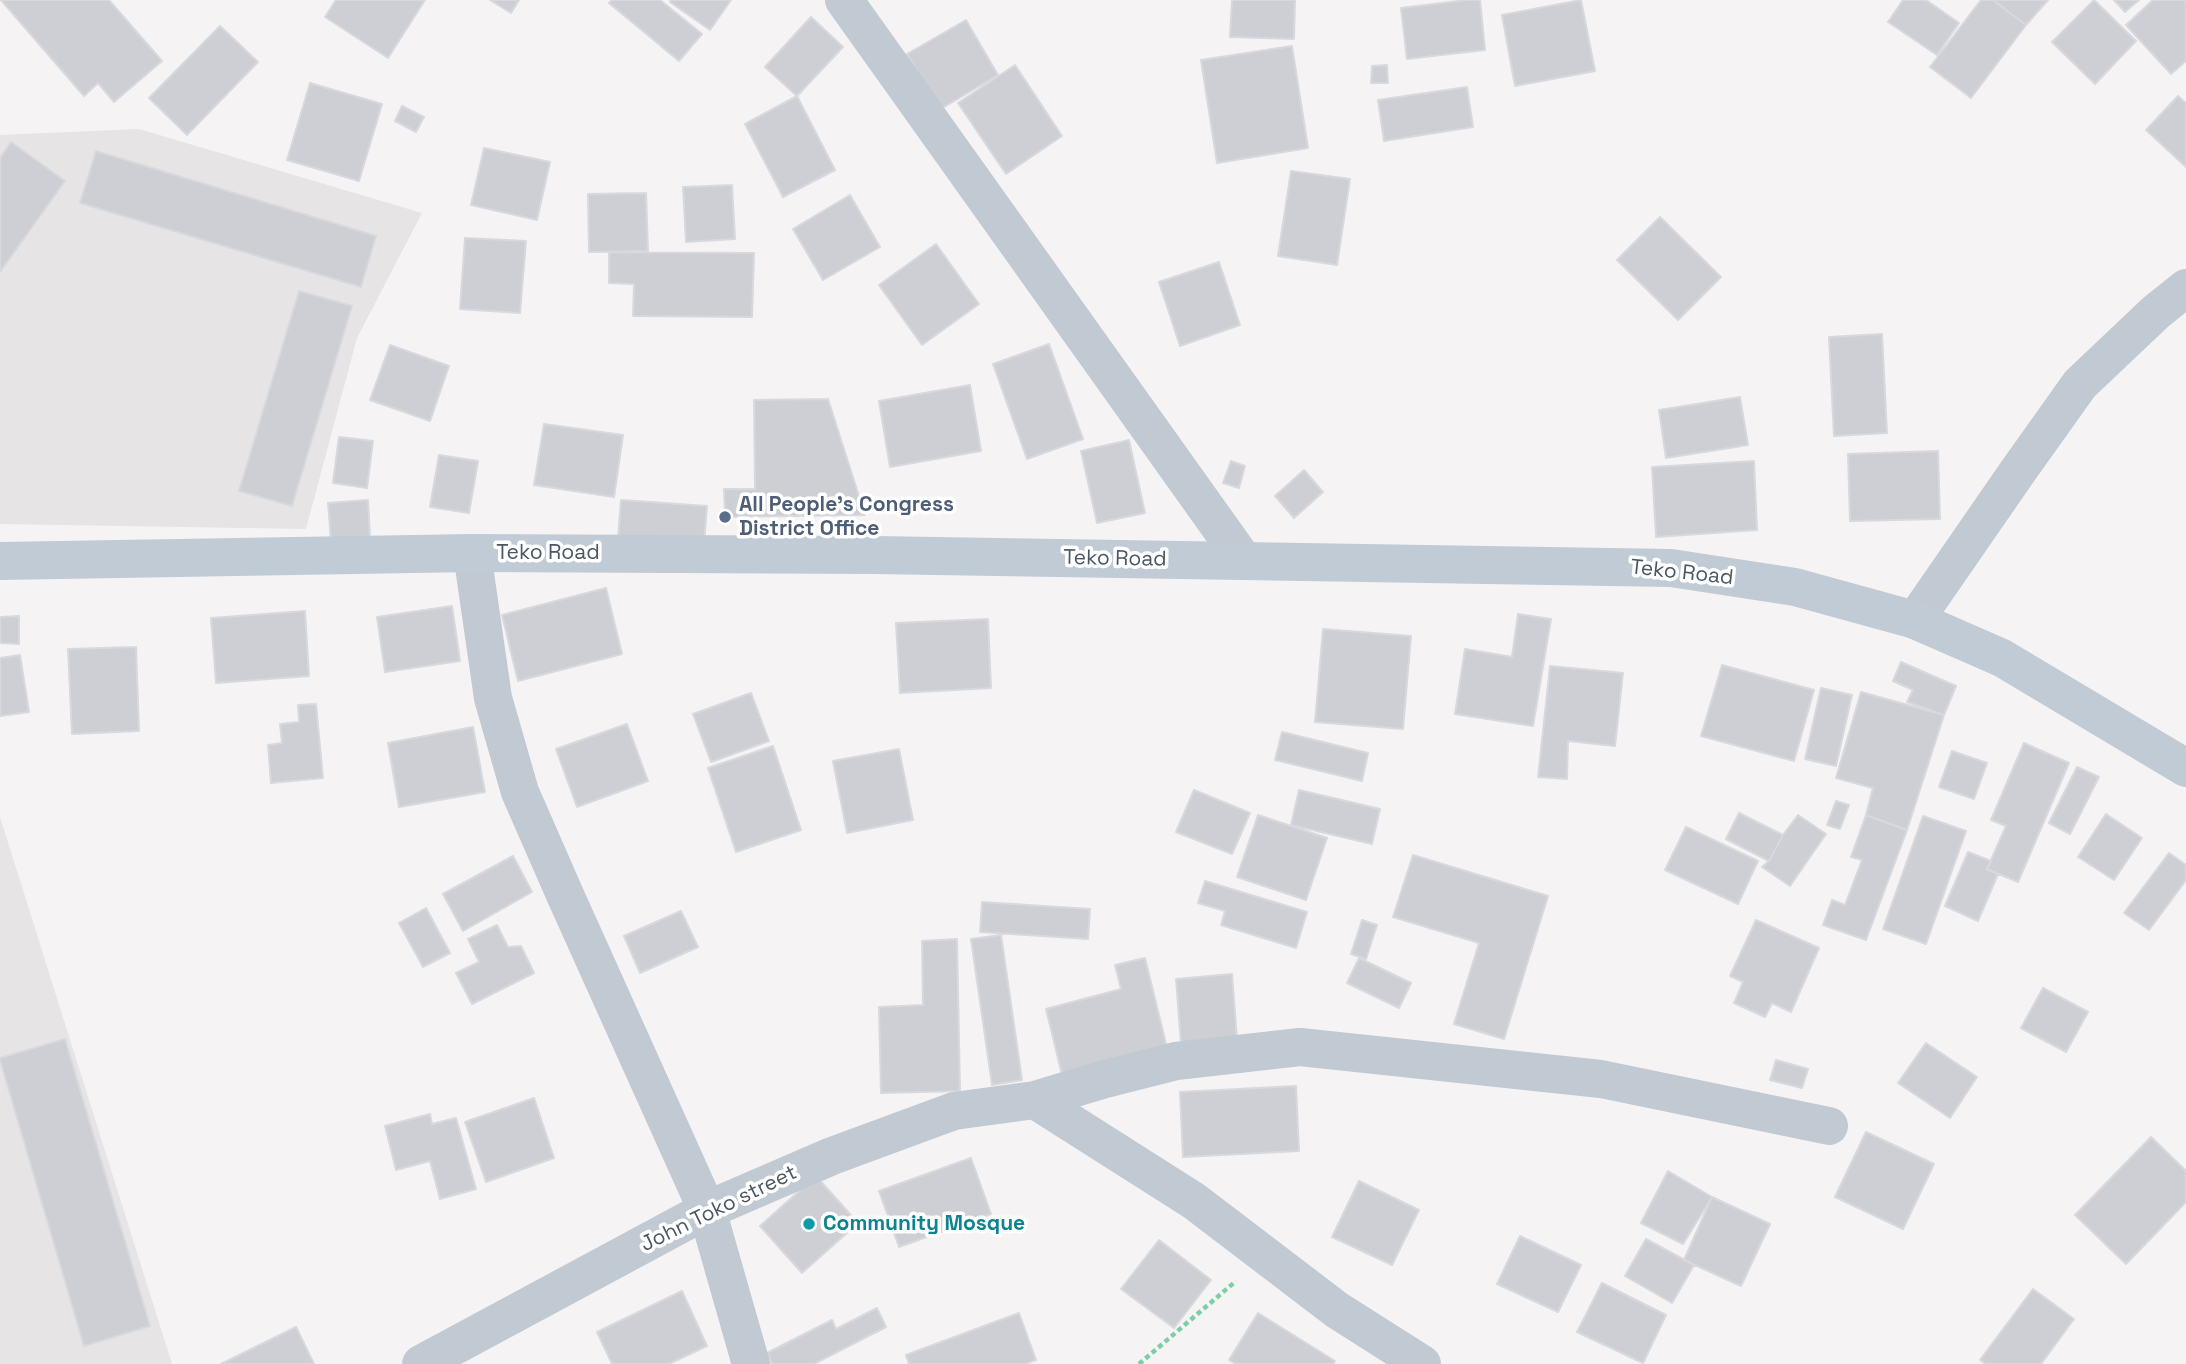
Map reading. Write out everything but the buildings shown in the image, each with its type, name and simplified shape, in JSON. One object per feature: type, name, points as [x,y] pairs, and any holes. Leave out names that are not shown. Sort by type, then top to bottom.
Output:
[{"type":"street","points":[[844,0],[1244,561]]},
{"type":"street","points":[[1915,620],[2080,384],[2156,312],[2186,288]]},
{"type":"street","points":[[472,553],[494,698],[520,792],[707,1210],[751,1364]]},
{"type":"street","name":"Teko Road","points":[[0,561],[472,553],[874,555],[1671,568],[1795,587],[1915,620],[2002,657],[2186,768]]},
{"type":"street","name":"John Toko street","points":[[421,1364],[707,1210],[832,1156],[954,1111],[1035,1100],[1176,1061],[1300,1047],[1601,1079],[1829,1126]]},
{"type":"street","points":[[1035,1100],[1194,1201],[1337,1310],[1422,1364]]},
{"type":"path","points":[[1139,1364],[1266,1256]]},
{"type":"shaded area","points":[[139,129],[422,213],[357,338],[306,529],[0,524],[0,135]]},
{"type":"shaded area","points":[[0,817],[172,1364],[0,1364]]},
{"type":"place","name":"All People's Congress District Office","points":[[725,517]]},
{"type":"place","name":"Community Mosque","points":[[809,1224]]}]
